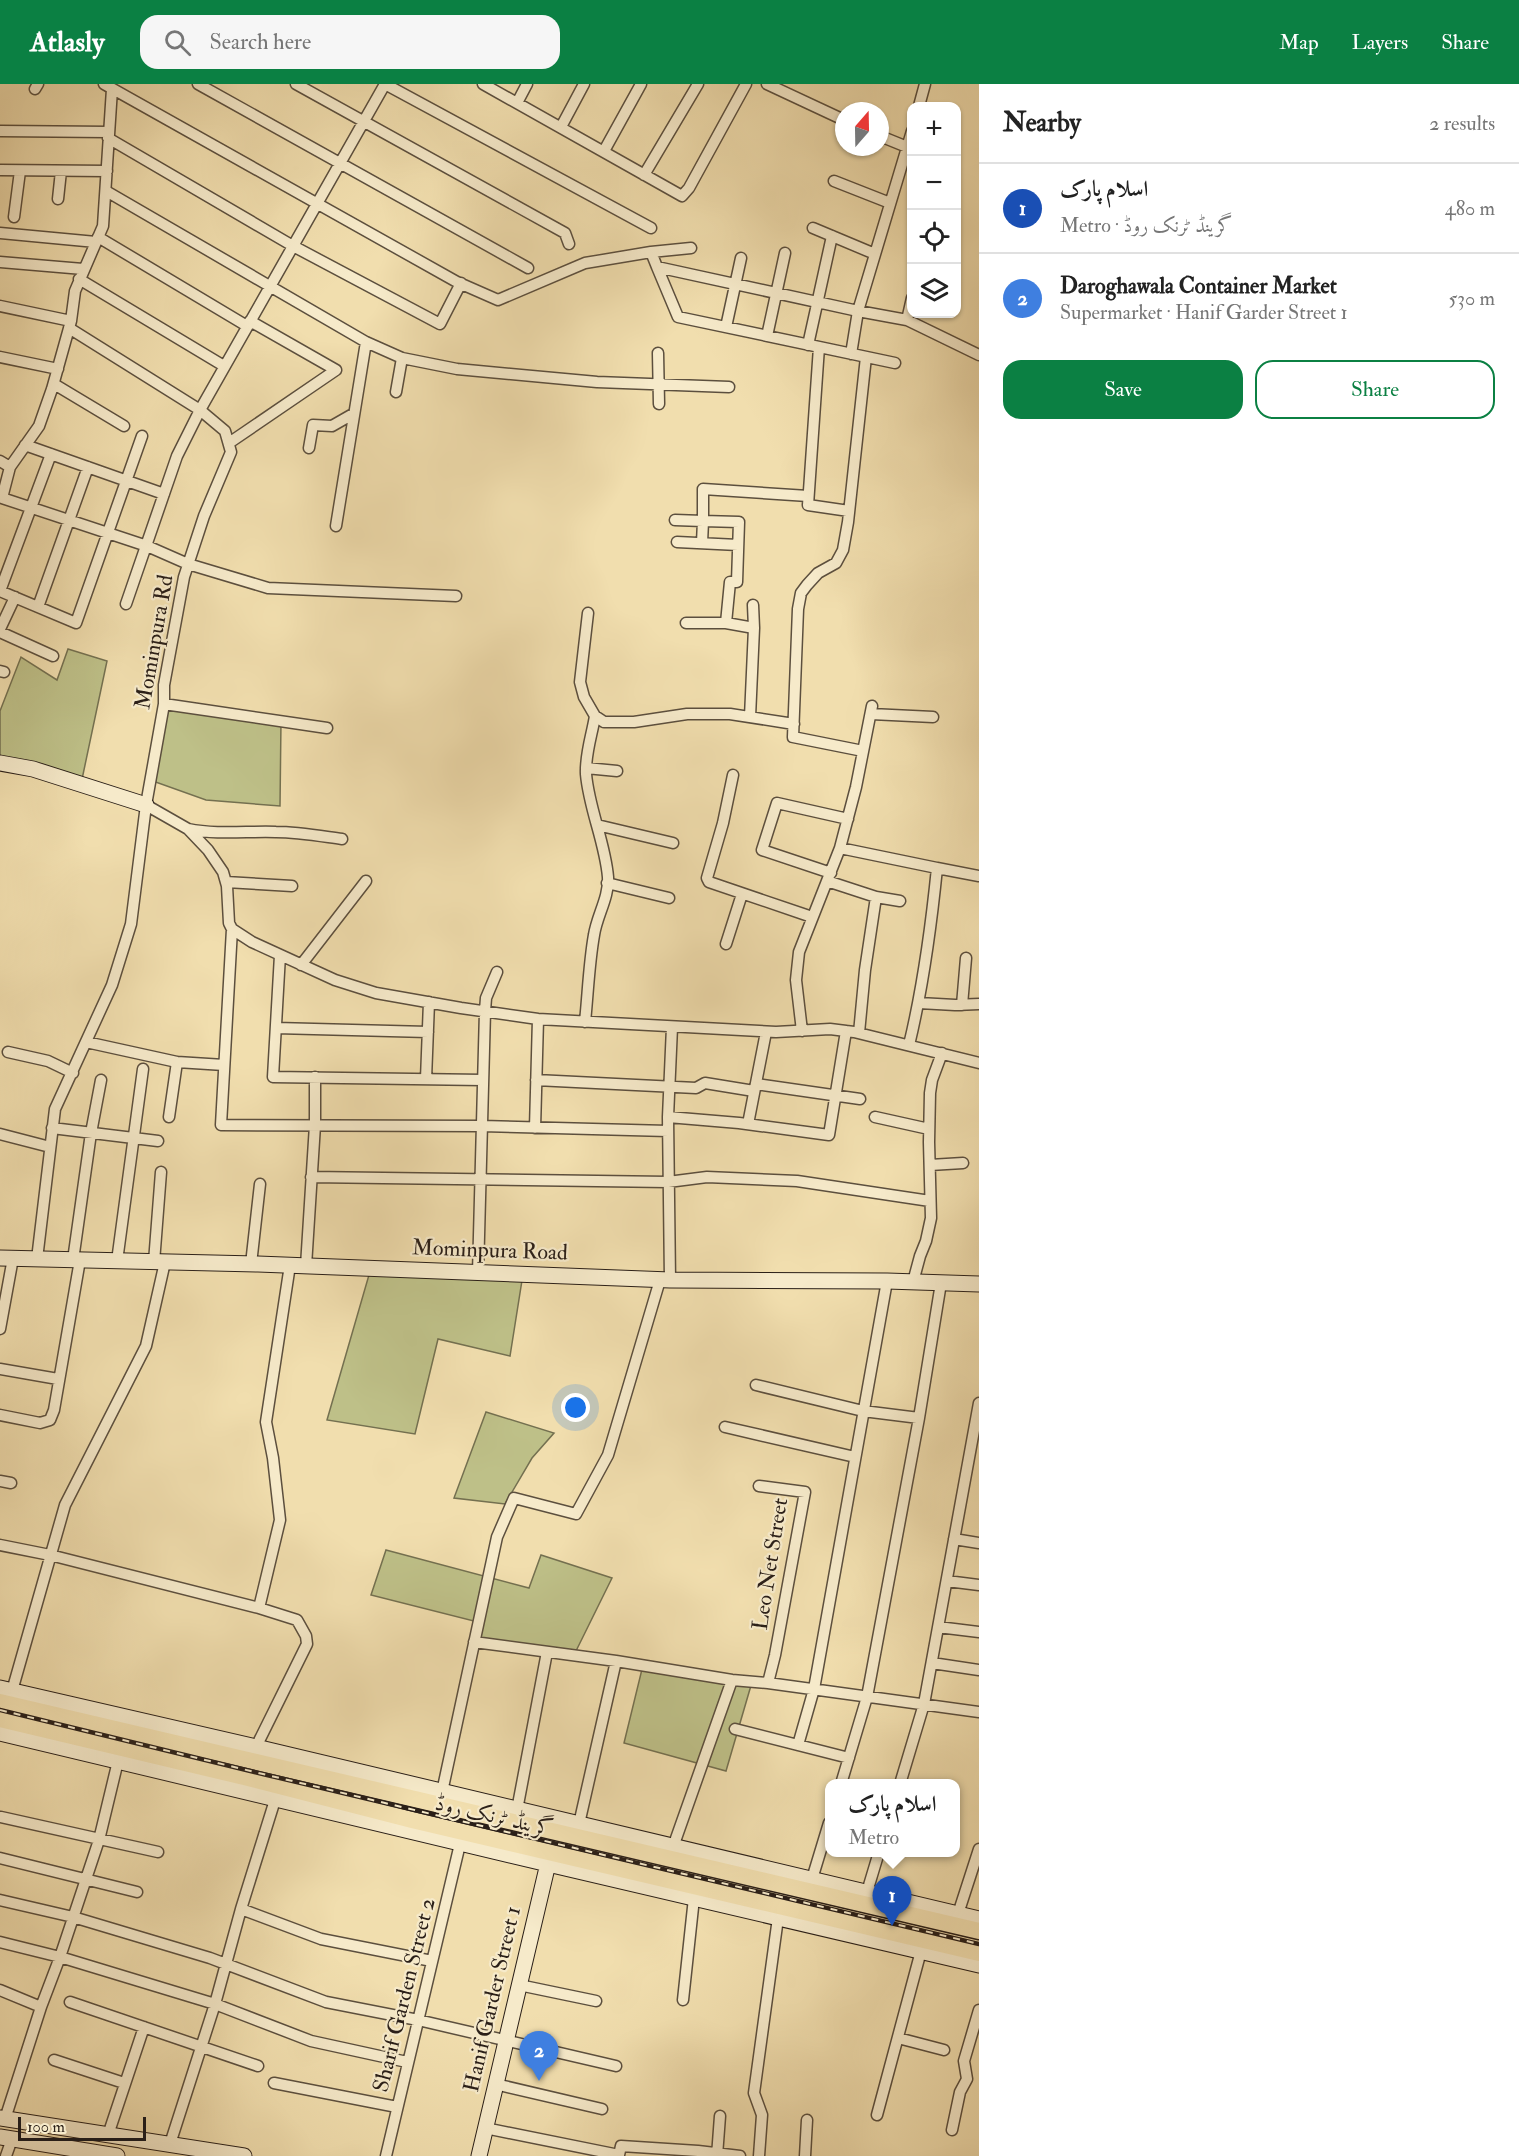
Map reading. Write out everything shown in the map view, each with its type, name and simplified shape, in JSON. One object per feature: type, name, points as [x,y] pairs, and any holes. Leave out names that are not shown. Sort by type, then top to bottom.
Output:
[{"type":"main road","name":"گرینڈ ٹرنک روڈ","points":[[4,1694],[417,1800],[979,1931]]},
{"type":"main road","name":"گرینڈ ٹرنک روڈ","points":[[0,1719],[244,1777],[411,1826],[979,1953]]},
{"type":"main road","points":[[411,1826],[417,1800]]},
{"type":"street","points":[[198,84],[528,268]]},
{"type":"street","points":[[296,84],[565,233],[569,244]]},
{"type":"street","points":[[126,604],[177,456],[224,366],[385,84],[651,228]]},
{"type":"street","points":[[483,84],[682,196],[689,188],[746,84]]},
{"type":"street","points":[[517,103],[527,84]]},
{"type":"street","points":[[561,127],[584,84]]},
{"type":"street","points":[[603,151],[642,84]]},
{"type":"street","points":[[644,175],[698,84]]},
{"type":"street","points":[[767,84],[835,116]]},
{"type":"street","points":[[920,102],[926,84]]},
{"type":"street","points":[[108,86],[109,135],[103,226],[75,291],[70,325],[54,384],[39,426],[10,467],[1,501],[31,507],[147,546],[188,564],[268,588],[456,596]]},
{"type":"street","points":[[108,86],[461,283],[498,300],[585,263],[691,248]]},
{"type":"street","points":[[0,131],[109,135],[293,246],[440,324],[461,283]]},
{"type":"street","points":[[889,140],[907,148]]},
{"type":"street","points":[[851,354],[858,311],[874,254],[907,155]]},
{"type":"street","points":[[0,170],[107,171]]},
{"type":"street","points":[[14,216],[20,171]]},
{"type":"street","points":[[58,199],[61,171]]},
{"type":"street","points":[[834,181],[890,203]]},
{"type":"street","points":[[106,191],[366,342],[402,358],[457,369],[537,378],[729,387]]},
{"type":"street","points":[[813,228],[874,254]]},
{"type":"street","points":[[0,233],[97,239],[336,370],[229,443],[225,431],[200,410],[70,325],[0,306]]},
{"type":"street","points":[[832,236],[818,302],[813,346],[808,505],[849,511]]},
{"type":"street","points":[[651,252],[678,317],[895,363]]},
{"type":"street","points":[[767,336],[785,253]]},
{"type":"street","points":[[726,327],[741,258]]},
{"type":"street","points":[[0,262],[81,274],[224,366]]},
{"type":"street","points":[[657,267],[907,320],[979,354]]},
{"type":"street","points":[[336,526],[366,342]]},
{"type":"street","points":[[658,353],[659,404]]},
{"type":"street","points":[[0,357],[58,369]]},
{"type":"street","points":[[863,751],[793,737],[798,609],[801,593],[818,573],[836,563],[843,550],[866,357]]},
{"type":"street","points":[[396,392],[402,358]]},
{"type":"street","points":[[54,384],[124,426]]},
{"type":"street","points":[[309,448],[313,425],[332,426],[353,414]]},
{"type":"street","points":[[51,454],[0,591],[76,623],[142,436]]},
{"type":"street","name":"Mominpura Rd","points":[[37,1259],[55,1109],[112,985],[131,924],[146,805],[164,704],[164,685],[188,564],[204,516],[231,452],[229,443]]},
{"type":"street","points":[[24,445],[165,494]]},
{"type":"street","points":[[0,461],[10,467]]},
{"type":"street","points":[[38,607],[88,467]]},
{"type":"street","points":[[702,543],[704,489],[808,496]]},
{"type":"street","points":[[675,520],[739,522],[737,582],[730,582],[726,623]]},
{"type":"street","points":[[677,542],[738,545]]},
{"type":"street","points":[[15,597],[0,628],[53,656]]},
{"type":"street","points":[[750,717],[753,605]]},
{"type":"street","points":[[588,612],[580,682],[584,697],[595,716],[604,722],[634,722],[687,714],[730,714],[794,724]]},
{"type":"street","points":[[686,623],[726,623],[754,628]]},
{"type":"street","points":[[164,704],[327,728]]},
{"type":"street","points":[[802,1031],[796,965],[812,917],[840,848],[872,710],[933,717]]},
{"type":"street","points":[[585,1022],[594,933],[607,894],[607,883],[586,768],[595,716]]},
{"type":"street","points":[[0,763],[33,770],[146,805],[188,829],[208,850],[223,872],[226,882],[229,923],[232,929],[221,1125],[482,1126],[668,1131]]},
{"type":"street","points":[[586,768],[617,771]]},
{"type":"street","points":[[733,775],[723,823],[707,878],[713,885],[812,917]]},
{"type":"street","points":[[848,819],[777,803],[762,850],[876,897],[900,901]]},
{"type":"street","points":[[597,825],[673,843]]},
{"type":"street","points":[[188,829],[210,833],[293,833],[342,839]]},
{"type":"street","points":[[840,848],[979,876]]},
{"type":"street","points":[[909,1045],[919,1003],[932,921],[937,868]]},
{"type":"street","points":[[301,965],[366,881]]},
{"type":"street","points":[[226,882],[292,886]]},
{"type":"street","points":[[607,883],[669,898]]},
{"type":"street","points":[[726,944],[742,894]]},
{"type":"street","points":[[859,1033],[865,970],[876,897]]},
{"type":"street","points":[[232,929],[252,942],[301,965],[335,980],[375,993],[538,1019],[766,1032],[830,1029],[859,1033],[979,1062]]},
{"type":"street","points":[[280,955],[273,1077],[483,1080]]},
{"type":"street","points":[[962,1005],[966,958]]},
{"type":"street","points":[[478,1273],[485,1011],[486,998],[497,972]]},
{"type":"street","points":[[426,1079],[429,1002]]},
{"type":"street","points":[[919,1003],[979,1004]]},
{"type":"street","points":[[534,1128],[538,1019]]},
{"type":"street","points":[[442,1792],[497,1537],[514,1498],[576,1514],[608,1455],[665,1280],[672,1027]]},
{"type":"street","points":[[276,1028],[428,1032]]},
{"type":"street","points":[[668,1117],[829,1135],[846,1031]]},
{"type":"street","points":[[748,1125],[766,1032]]},
{"type":"street","points":[[86,1042],[177,1062],[224,1065]]},
{"type":"street","points":[[8,1052],[48,1061],[73,1073]]},
{"type":"street","points":[[913,1282],[926,1241],[930,1218],[929,1128],[932,1080],[942,1053]]},
{"type":"street","points":[[169,1117],[177,1062]]},
{"type":"street","points":[[117,1261],[143,1069]]},
{"type":"street","points":[[306,1266],[315,1125],[315,1077]]},
{"type":"street","points":[[0,1415],[40,1423],[50,1420],[54,1410],[77,1260],[91,1133],[101,1080]]},
{"type":"street","points":[[536,1080],[696,1088],[705,1083],[860,1099]]},
{"type":"street","points":[[875,1117],[929,1128]]},
{"type":"street","points":[[52,1128],[158,1141]]},
{"type":"street","points":[[0,1134],[50,1147]]},
{"type":"street","points":[[930,1165],[963,1163]]},
{"type":"street","points":[[161,1172],[160,1262],[146,1346],[65,1505],[4,1694],[256,1747],[979,1919]]},
{"type":"street","points":[[312,1177],[668,1182],[707,1177],[797,1181],[930,1201]]},
{"type":"street","points":[[251,1264],[260,1184]]},
{"type":"street","points":[[0,1329],[7,1258]]},
{"type":"street","name":"Mominpura Road","points":[[7,1258],[290,1265],[665,1280],[887,1281],[979,1284]]},
{"type":"street","points":[[259,1608],[280,1520],[273,1458],[266,1422],[290,1265]]},
{"type":"street","points":[[798,1745],[814,1689],[887,1281]]},
{"type":"street","points":[[843,1779],[867,1696],[919,1418],[941,1283]]},
{"type":"street","points":[[0,1369],[58,1379]]},
{"type":"street","points":[[756,1385],[863,1411],[919,1418]]},
{"type":"street","points":[[902,1779],[924,1704],[979,1403]]},
{"type":"street","points":[[725,1427],[855,1457]]},
{"type":"street","name":"Leo Net Street","points":[[759,1486],[805,1492],[768,1683]]},
{"type":"street","points":[[954,1539],[979,1543]]},
{"type":"street","points":[[0,1545],[50,1555],[259,1608],[297,1620],[306,1636],[307,1644],[256,1747]]},
{"type":"street","points":[[946,1581],[979,1585]]},
{"type":"street","points":[[938,1627],[979,1632]]},
{"type":"street","points":[[474,1642],[616,1661],[732,1680],[979,1712]]},
{"type":"street","points":[[517,1810],[547,1652]]},
{"type":"street","points":[[579,1824],[616,1661]]},
{"type":"street","points":[[932,1663],[979,1670]]},
{"type":"street","points":[[674,1847],[732,1680]]},
{"type":"street","points":[[735,1729],[849,1758]]},
{"type":"street","points":[[0,1733],[275,1800],[411,1826],[460,1844],[549,1858],[694,1898],[979,1965]]},
{"type":"street","points":[[118,1761],[99,1840],[3,2119],[108,2135],[176,2149],[244,2156]]},
{"type":"street","points":[[176,2149],[202,2045],[275,1800]]},
{"type":"street","points":[[1,1817],[158,1852]]},
{"type":"street","points":[[812,1879],[825,1836]]},
{"type":"street","name":"Sharif Garden Street 2","points":[[386,2156],[460,1844]]},
{"type":"street","points":[[958,1914],[979,1849]]},
{"type":"street","points":[[867,1892],[878,1857]]},
{"type":"street","points":[[0,1858],[137,1892]]},
{"type":"street","name":"Hanif Garder Street 1","points":[[479,2156],[549,1858]]},
{"type":"street","points":[[683,2000],[694,1898]]},
{"type":"street","points":[[0,1900],[73,1917],[225,1965],[326,2002],[418,2020],[616,2066]]},
{"type":"street","points":[[241,1909],[321,1939],[432,1961]]},
{"type":"street","points":[[759,2156],[762,2115],[754,2093],[777,1918]]},
{"type":"street","points":[[0,1942],[60,1957],[215,2004],[311,2041],[407,2062]]},
{"type":"street","points":[[877,2115],[921,1951]]},
{"type":"street","points":[[519,1985],[596,2001]]},
{"type":"street","points":[[0,1990],[41,2007]]},
{"type":"street","points":[[70,2002],[202,2045],[258,2066]]},
{"type":"street","points":[[952,2130],[960,2091],[967,2079],[964,2061],[974,2047],[979,2010]]},
{"type":"street","points":[[108,2135],[144,2027]]},
{"type":"street","points":[[898,2038],[944,2050]]},
{"type":"street","points":[[54,2060],[124,2083]]},
{"type":"street","points":[[274,2083],[396,2107]]},
{"type":"street","points":[[495,2084],[602,2109]]},
{"type":"street","points":[[717,2155],[720,2116]]},
{"type":"street","points":[[805,2156],[807,2120]]},
{"type":"street","points":[[484,2128],[619,2155],[621,2146],[740,2156]]},
{"type":"street","points":[[6,2156],[6,2138],[88,2154],[117,2156]]},
{"type":"green space","points":[[68,649],[107,661],[81,784],[0,763],[0,711],[21,657],[57,680]]},
{"type":"green space","points":[[164,704],[281,721],[280,806],[206,800],[150,780]]},
{"type":"green space","points":[[371,1268],[523,1274],[510,1356],[438,1339],[415,1434],[327,1420]]},
{"type":"green space","points":[[486,1412],[554,1433],[532,1458],[505,1504],[454,1498]]},
{"type":"green space","points":[[386,1550],[529,1588],[541,1555],[612,1578],[574,1655],[474,1642],[478,1622],[371,1595]]},
{"type":"green space","points":[[643,1665],[752,1682],[726,1771],[624,1743]]},
{"type":"railway","points":[[0,1710],[979,1944]]},
{"type":"place","name":"اسلام پارک","points":[[892,1926]]},
{"type":"place","name":"Daroghawala Container Market","points":[[539,2081]]}]
